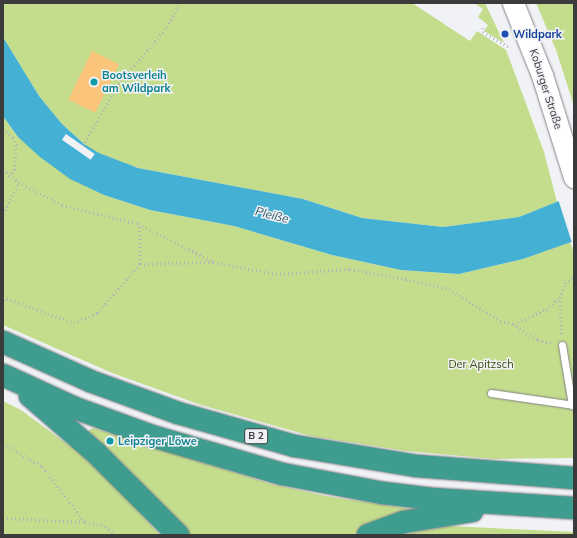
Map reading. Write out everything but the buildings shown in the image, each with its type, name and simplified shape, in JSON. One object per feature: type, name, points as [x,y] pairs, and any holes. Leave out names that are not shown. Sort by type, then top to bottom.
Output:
[{"type":"highway","name":"B 2","points":[[3,342],[90,381],[178,413],[295,446],[417,466],[574,478]]},
{"type":"highway","points":[[7,377],[75,408],[152,436],[282,474],[383,493],[509,505],[574,508]]},
{"type":"highway","points":[[7,377],[96,453],[178,535]]},
{"type":"highway","points":[[368,535],[404,522],[509,505]]},
{"type":"main road","name":"Koburger Straße","points":[[513,3],[533,50],[574,177]]},
{"type":"lane","points":[[491,393],[573,405],[562,345]]},
{"type":"path","points":[[83,146],[118,84],[167,27],[180,3]]},
{"type":"path","points":[[483,28],[483,32],[505,47],[533,50]]},
{"type":"path","points":[[3,129],[12,137],[16,145],[15,170],[10,175]]},
{"type":"path","points":[[3,170],[19,182],[62,205],[139,224],[213,262]]},
{"type":"path","points":[[3,214],[19,182]]},
{"type":"path","points":[[3,304],[4,298],[74,323],[97,313],[140,264],[139,224]]},
{"type":"path","points":[[140,264],[213,262],[276,274],[350,270],[406,279],[450,289],[500,321],[513,324],[538,340],[562,345],[560,298],[565,283],[574,276]]},
{"type":"path","points":[[513,324],[546,310],[560,298]]},
{"type":"path","points":[[3,443],[43,467],[85,522]]},
{"type":"path","points":[[3,518],[85,522],[106,526],[114,535]]},
{"type":"green space","points":[[3,3],[412,3],[470,41],[477,31],[506,50],[544,152],[557,202],[519,217],[443,227],[362,218],[303,199],[138,168],[99,154],[84,144],[62,124],[39,96],[3,37]]},
{"type":"green space","points":[[474,3],[485,3],[504,43],[484,31],[488,25],[478,17],[483,9]]},
{"type":"green space","points":[[536,3],[574,3],[574,106],[556,50]]},
{"type":"green space","name":"Der Apitzsch","points":[[3,116],[18,137],[104,195],[150,210],[234,226],[332,255],[401,270],[459,274],[523,259],[570,242],[574,253],[574,458],[495,459],[406,451],[311,436],[201,405],[112,373],[3,325]]},
{"type":"green space","points":[[3,401],[21,410],[78,452],[120,491],[160,535],[3,535]]},
{"type":"green space","points":[[93,428],[271,484],[326,496],[417,510],[353,535],[189,535],[128,469],[88,431]]},
{"type":"green space","points":[[450,526],[574,532],[574,535],[399,535]]},
{"type":"water","name":"Pleiße","points":[[3,37],[39,96],[62,124],[84,144],[99,153],[138,168],[303,199],[362,218],[443,227],[519,217],[574,195],[574,241],[523,259],[459,274],[401,270],[332,255],[234,226],[150,210],[104,195],[70,179],[40,157],[18,137],[3,116]]},
{"type":"pier","points":[[66,134],[95,154],[91,160],[62,140]]},
{"type":"pier","points":[[574,193],[574,243],[572,243],[558,199]]},
{"type":"place","name":"Wildpark","points":[[505,34]]},
{"type":"place","name":"Bootsverleih am Wildpark","points":[[94,82]]},
{"type":"place","name":"Leipziger Löwe","points":[[110,441]]}]
